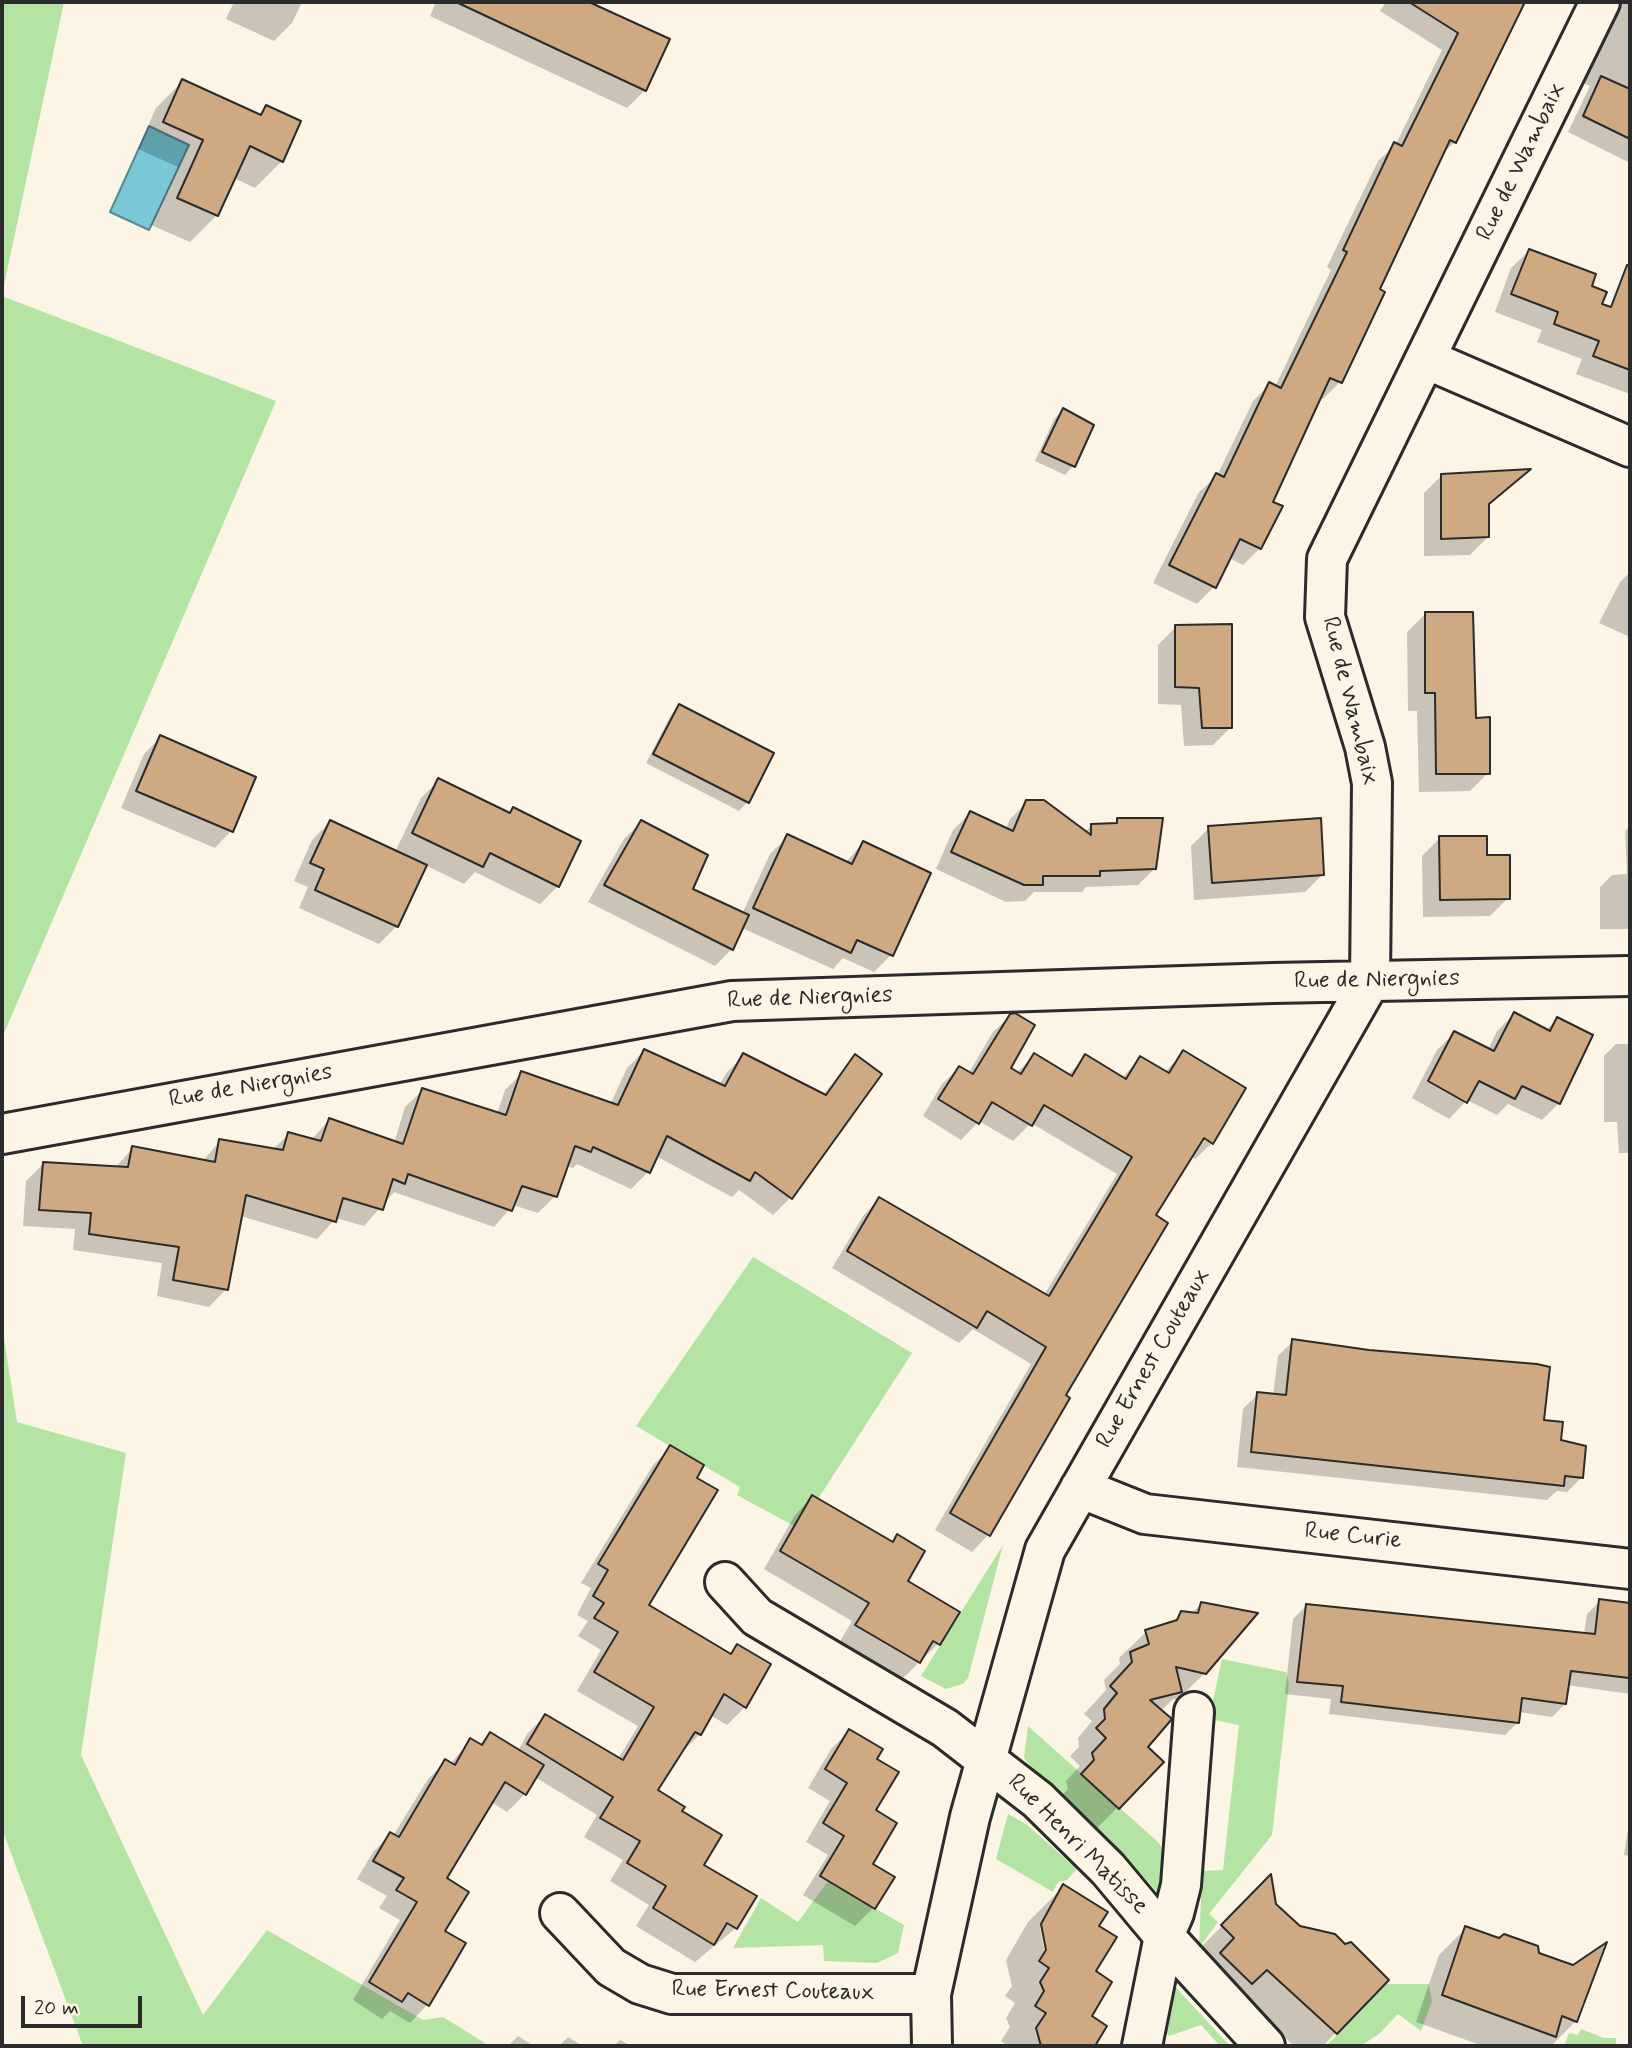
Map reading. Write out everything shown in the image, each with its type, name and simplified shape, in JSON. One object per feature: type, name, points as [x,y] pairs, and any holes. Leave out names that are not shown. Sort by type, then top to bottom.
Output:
[{"type":"street","name":"Rue de Wambaix","points":[[1370,981],[1372,783],[1365,747],[1325,617],[1328,559],[1600,2]]},
{"type":"street","points":[[1426,359],[1630,447]]},
{"type":"street","name":"Rue de Niergnies","points":[[2,1134],[732,1001],[1370,981],[1630,976]]},
{"type":"street","name":"Rue Ernest Couteaux","points":[[932,2046],[931,1994],[986,1757],[1045,1550],[1370,981]]},
{"type":"street","name":"Rue Curie","points":[[1080,1488],[1145,1514],[1630,1569]]},
{"type":"street","points":[[725,1582],[757,1617],[945,1728],[986,1757]]},
{"type":"street","name":"Rue Henri Matisse","points":[[1164,1936],[1174,1913],[1181,1885],[1194,1712]]},
{"type":"street","name":"Rue Henri Matisse","points":[[986,1757],[1038,1800],[1108,1869],[1164,1936],[1265,2046]]},
{"type":"street","name":"Rue Ernest Couteaux","points":[[560,1913],[611,1967],[640,1984],[672,1994],[931,1994]]},
{"type":"street","points":[[1142,2046],[1164,1936]]},
{"type":"green space","points":[[2,2],[64,2],[2,295]]},
{"type":"green space","points":[[2,296],[276,401],[2,1038]]},
{"type":"green space","points":[[753,1257],[912,1353],[818,1499],[812,1496],[794,1526],[737,1495],[740,1487],[636,1426]]},
{"type":"green space","points":[[2,1325],[17,1422],[126,1453],[81,1755],[203,2015],[267,1930],[423,2020],[443,2017],[485,2043],[484,2046],[83,2046],[2,1829]]},
{"type":"green space","points":[[1003,1545],[968,1678],[963,1684],[946,1689],[921,1676]]},
{"type":"green space","points":[[1222,1659],[1286,1672],[1289,1684],[1272,1835],[1209,1914],[1218,1922],[1199,1948],[1202,1871],[1223,1870],[1239,1725],[1209,1719]]},
{"type":"green space","points":[[1028,1726],[1158,1842],[1168,1857],[1167,1895],[1158,1893],[1109,1839],[1039,1777],[1024,1758]]},
{"type":"green space","points":[[1008,1814],[1026,1824],[1077,1869],[1067,1880],[1058,1882],[1053,1892],[996,1859]]},
{"type":"green space","points":[[828,1881],[904,1925],[898,1953],[877,1963],[824,1961],[823,1945],[733,1948],[761,1898],[798,1922]]},
{"type":"green space","points":[[1169,1980],[1230,2046],[1220,2046],[1201,2025],[1169,2036],[1161,2027]]},
{"type":"green space","points":[[1386,1984],[1429,1984],[1432,2001],[1421,2031],[1398,2014],[1379,2034],[1362,2045],[1326,2046]]},
{"type":"green space","points":[[1581,2029],[1604,2038],[1616,2038],[1616,2046],[1564,2046],[1569,2033],[1578,2035]]},
{"type":"water","points":[[149,126],[189,145],[149,230],[110,212]]},
{"type":"building","points":[[456,2],[589,2],[670,39],[646,91]]},
{"type":"building","points":[[1409,2],[1525,2],[1456,143],[1450,140],[1380,289],[1385,292],[1342,383],[1330,378],[1273,502],[1283,506],[1261,549],[1240,539],[1216,588],[1169,565],[1216,473],[1224,477],[1269,382],[1281,388],[1347,252],[1343,250],[1394,142],[1402,146],[1458,33]]},
{"type":"building","points":[[1601,76],[1630,89],[1630,139],[1583,116]]},
{"type":"building","points":[[182,79],[261,115],[266,105],[301,121],[283,162],[250,146],[218,216],[177,198],[203,140],[163,122]]},
{"type":"building","points":[[1529,249],[1596,274],[1592,286],[1607,292],[1602,304],[1611,307],[1627,265],[1630,266],[1630,370],[1593,356],[1599,341],[1554,324],[1558,312],[1511,294]]},
{"type":"building","points":[[1063,408],[1094,425],[1075,467],[1042,452]]},
{"type":"building","points":[[1531,469],[1489,504],[1489,537],[1441,539],[1441,474]]},
{"type":"building","points":[[1425,612],[1473,612],[1476,718],[1490,717],[1490,774],[1436,774],[1435,693],[1425,693]]},
{"type":"building","points":[[1232,624],[1232,728],[1202,728],[1199,688],[1175,687],[1175,625]]},
{"type":"building","points":[[679,704],[774,753],[749,803],[653,754]]},
{"type":"building","points":[[160,735],[256,777],[233,832],[136,791]]},
{"type":"building","points":[[438,778],[510,813],[513,807],[581,841],[559,887],[490,853],[483,867],[412,833]]},
{"type":"building","points":[[1026,800],[1044,800],[1091,835],[1091,824],[1117,823],[1117,818],[1163,818],[1156,869],[1100,871],[1100,876],[1043,876],[1043,885],[1024,885],[951,852],[970,811],[1013,831]]},
{"type":"building","points":[[1321,818],[1324,875],[1212,883],[1208,826]]},
{"type":"building","points":[[330,820],[427,865],[398,927],[315,890],[324,869],[310,863]]},
{"type":"building","points":[[641,820],[708,855],[693,889],[749,915],[733,950],[604,885]]},
{"type":"building","points":[[787,834],[852,864],[863,841],[931,873],[893,956],[857,940],[851,953],[753,908]]},
{"type":"building","points":[[1439,836],[1487,836],[1487,855],[1510,855],[1510,899],[1440,900]]},
{"type":"building","points":[[1514,1012],[1550,1031],[1557,1017],[1593,1035],[1560,1104],[1522,1086],[1515,1099],[1479,1081],[1467,1103],[1428,1081],[1454,1031],[1494,1051]]},
{"type":"building","points":[[1015,1013],[1035,1025],[1011,1068],[1021,1074],[1034,1053],[1072,1076],[1085,1054],[1126,1079],[1140,1056],[1169,1073],[1183,1050],[1246,1088],[1213,1144],[1204,1138],[1156,1215],[1168,1223],[1066,1395],[1070,1398],[990,1536],[950,1513],[1046,1347],[987,1311],[977,1328],[847,1251],[879,1197],[1049,1296],[1132,1157],[1044,1105],[1032,1126],[992,1102],[979,1124],[938,1099],[959,1066],[973,1074],[1010,1014]]},
{"type":"building","points":[[644,1049],[725,1086],[743,1053],[826,1095],[855,1054],[882,1074],[792,1199],[755,1172],[750,1181],[667,1136],[650,1173],[593,1147],[591,1152],[575,1146],[557,1197],[522,1186],[512,1211],[408,1174],[405,1184],[393,1179],[383,1210],[343,1198],[336,1222],[246,1195],[228,1290],[173,1280],[179,1247],[89,1234],[91,1213],[39,1210],[43,1162],[128,1167],[132,1146],[215,1162],[219,1139],[283,1150],[288,1132],[321,1141],[329,1118],[403,1144],[422,1088],[506,1115],[521,1071],[618,1105]]},
{"type":"building","points":[[1292,1339],[1369,1350],[1550,1367],[1544,1420],[1563,1422],[1561,1440],[1586,1446],[1583,1478],[1565,1476],[1564,1486],[1251,1452],[1257,1392],[1286,1395]]},
{"type":"building","points":[[670,1445],[704,1465],[697,1478],[718,1490],[649,1605],[731,1654],[737,1644],[771,1664],[746,1708],[724,1694],[701,1735],[695,1732],[658,1790],[685,1807],[682,1811],[722,1835],[704,1865],[757,1896],[737,1929],[727,1923],[714,1945],[653,1908],[666,1886],[627,1863],[640,1841],[600,1818],[613,1797],[527,1744],[545,1714],[623,1760],[654,1707],[594,1672],[618,1632],[594,1618],[604,1603],[593,1596],[608,1570],[598,1564]]},
{"type":"building","points":[[812,1495],[893,1542],[897,1534],[925,1551],[908,1581],[960,1612],[940,1645],[933,1641],[920,1663],[855,1625],[869,1603],[780,1551]]},
{"type":"building","points":[[1599,1599],[1630,1603],[1629,1678],[1571,1671],[1566,1704],[1522,1698],[1519,1723],[1341,1702],[1343,1686],[1297,1682],[1306,1604],[1595,1634]]},
{"type":"building","points":[[1201,1602],[1258,1613],[1206,1674],[1176,1667],[1182,1692],[1150,1700],[1172,1719],[1148,1747],[1164,1762],[1119,1809],[1081,1774],[1094,1760],[1092,1753],[1106,1738],[1096,1728],[1105,1719],[1104,1709],[1117,1693],[1110,1686],[1132,1662],[1130,1652],[1149,1644],[1145,1630],[1177,1620],[1181,1611],[1198,1613]]},
{"type":"building","points":[[849,1729],[883,1749],[877,1759],[899,1772],[876,1810],[897,1823],[873,1864],[895,1877],[875,1909],[820,1876],[844,1836],[823,1823],[847,1783],[825,1769]]},
{"type":"building","points":[[490,1732],[544,1765],[526,1795],[505,1782],[447,1878],[469,1892],[445,1931],[466,1943],[429,2006],[408,1993],[402,2002],[369,1982],[417,1902],[396,1890],[404,1878],[373,1861],[390,1832],[399,1837],[445,1759],[455,1765],[470,1738],[482,1745]]},
{"type":"building","points":[[1271,1874],[1276,1904],[1300,1926],[1335,1934],[1345,1944],[1351,1942],[1389,1980],[1337,2034],[1267,1970],[1252,1984],[1220,1953],[1234,1938],[1221,1925]]},
{"type":"building","points":[[1063,1884],[1108,1912],[1099,1926],[1117,1937],[1096,1971],[1112,1982],[1092,2016],[1107,2026],[1095,2046],[1041,2046],[1036,2028],[1046,2013],[1035,2006],[1044,1991],[1040,1982],[1049,1968],[1039,1961],[1046,1950],[1041,1924]]},
{"type":"building","points":[[1465,1926],[1499,1938],[1504,1934],[1538,1946],[1539,1953],[1573,1965],[1607,1942],[1577,2022],[1562,2016],[1556,2037],[1442,1995]]}]
